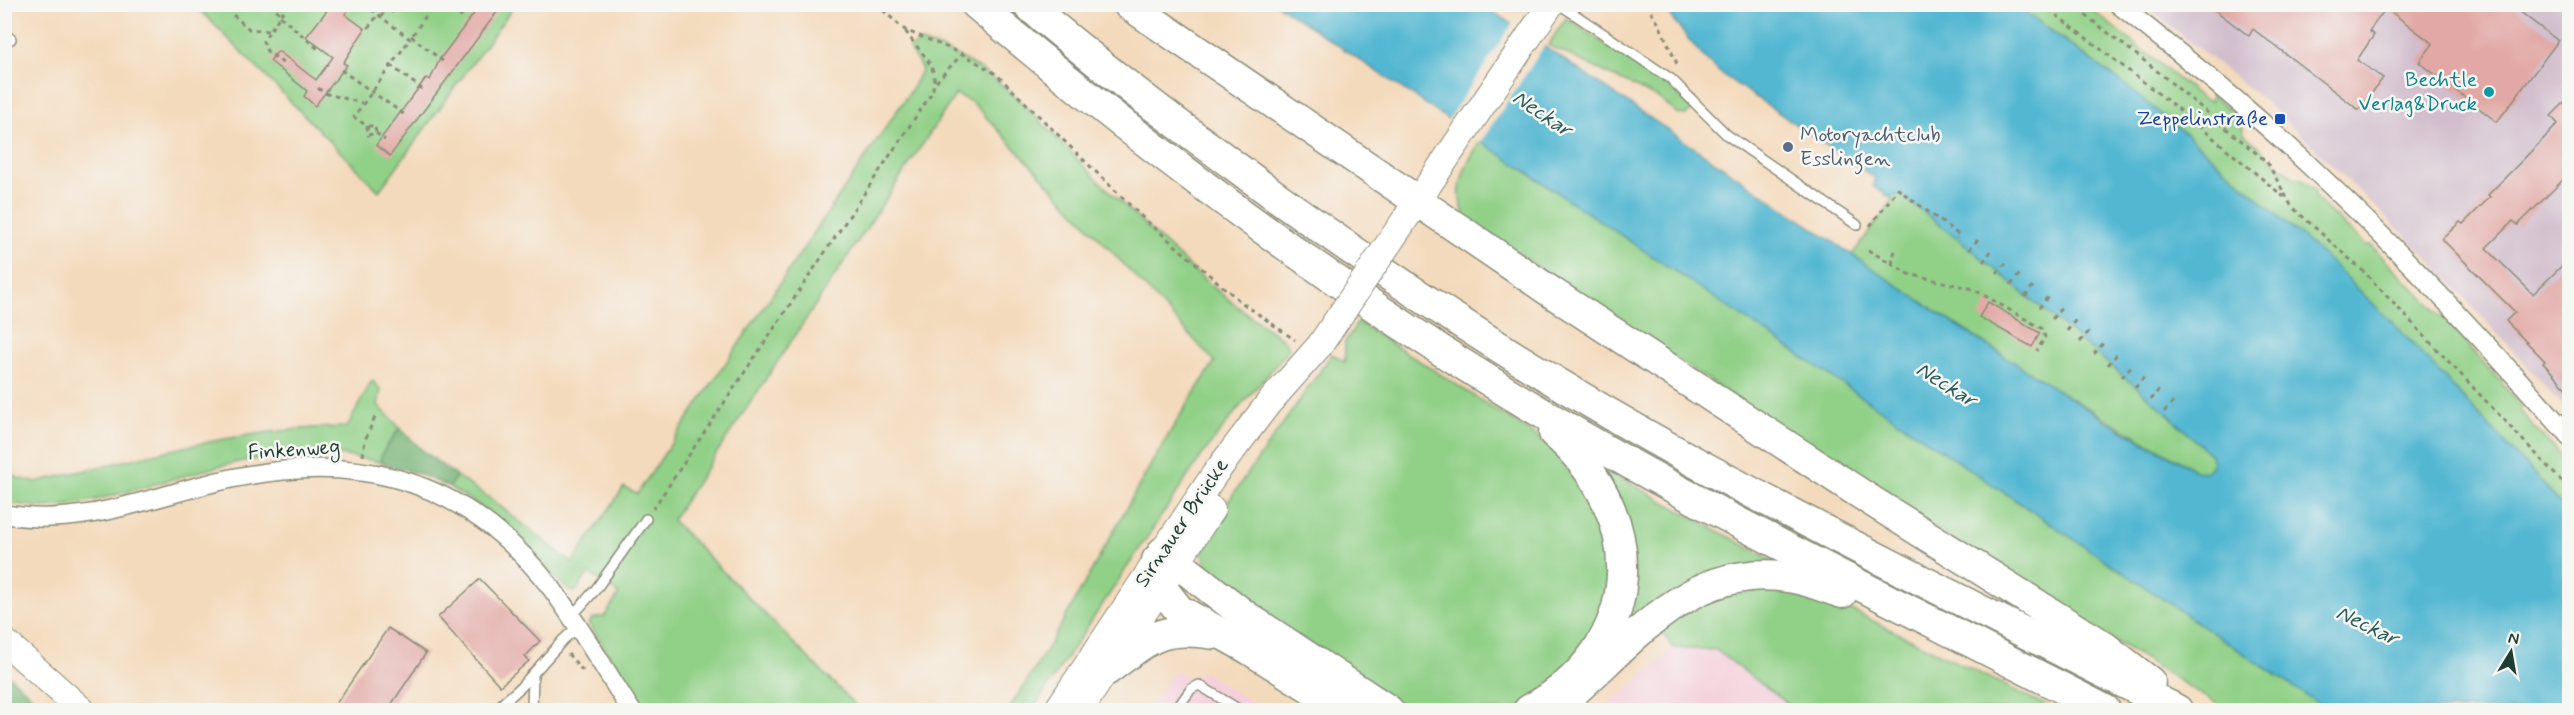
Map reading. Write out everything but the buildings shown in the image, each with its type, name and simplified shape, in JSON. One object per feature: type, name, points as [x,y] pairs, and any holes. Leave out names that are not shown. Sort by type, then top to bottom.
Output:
[{"type":"highway","points":[[976,4],[1157,150],[1275,237],[1507,391],[1674,488],[2105,711]]},
{"type":"highway","points":[[1027,4],[1170,118],[1311,223],[1421,298],[1520,360],[1703,466],[2176,711]]},
{"type":"highway","points":[[1128,4],[1412,208],[2106,648],[2185,711]]},
{"type":"highway","points":[[1507,391],[1568,445],[1601,486],[1616,526],[1622,565],[1617,605],[1601,642],[1574,678],[1561,690],[1529,711]]},
{"type":"highway","points":[[1165,565],[1179,610],[1295,676],[1348,711]]},
{"type":"highway","points":[[1165,565],[1388,711]]},
{"type":"highway","points":[[1552,711],[1661,612],[1690,593],[1721,581],[1756,575],[1794,578],[1913,613]]},
{"type":"highway","points":[[1107,670],[1142,642],[1161,633],[1184,631],[1224,636]]},
{"type":"main road","name":"Sirnauer Brücke","points":[[1080,711],[1107,670],[1165,565],[1241,438],[1559,7]]},
{"type":"main road","name":"Sirnauer Brücke","points":[[1057,711],[1165,565]]},
{"type":"main road","points":[[4,641],[82,711]]},
{"type":"street","points":[[2118,4],[2239,102],[2321,176],[2440,295],[2570,437]]},
{"type":"street","name":"Finkenweg","points":[[4,514],[62,518],[115,508],[256,473],[311,467],[362,470],[410,483],[440,495],[469,512],[524,557],[575,622],[631,711]]},
{"type":"lane","points":[[1559,4],[1559,7],[1687,92],[1727,135],[1857,225]]},
{"type":"lane","points":[[495,711],[533,675],[559,644],[646,519]]},
{"type":"lane","points":[[532,711],[533,675]]},
{"type":"lane","points":[[1176,711],[1191,689],[1198,685],[1237,708]]},
{"type":"path","points":[[269,4],[318,49]]},
{"type":"path","points":[[283,63],[264,48],[263,41],[288,4]]},
{"type":"path","points":[[349,4],[355,9],[358,4]]},
{"type":"path","points":[[364,4],[444,62]]},
{"type":"path","points":[[376,134],[375,126],[367,126],[354,117],[434,4]]},
{"type":"path","points":[[444,4],[466,20]]},
{"type":"path","points":[[876,4],[905,30],[932,65],[935,83]]},
{"type":"path","points":[[1646,4],[1659,24],[1675,61],[1686,76],[1687,92]]},
{"type":"path","points":[[2042,4],[2181,111],[2286,198]]},
{"type":"path","points":[[2071,4],[2261,156],[2275,173],[2286,198],[2295,210],[2364,272],[2502,415],[2570,490]]},
{"type":"path","points":[[368,28],[386,8],[393,13]]},
{"type":"path","points":[[233,15],[249,28],[268,31]]},
{"type":"path","points":[[905,30],[963,54],[988,68],[1006,82],[1142,217],[1274,328],[1310,344]]},
{"type":"path","points":[[646,519],[917,116],[935,83],[963,54]]},
{"type":"path","points":[[390,65],[422,89]]},
{"type":"path","points":[[341,70],[405,115]]},
{"type":"path","points":[[318,88],[324,93],[362,103]]},
{"type":"path","points":[[367,126],[368,135],[376,134],[385,140]]},
{"type":"path","points":[[1879,215],[1898,189],[1959,236],[1957,238]]},
{"type":"path","points":[[1969,250],[1979,238]]},
{"type":"path","points":[[1868,250],[1909,274],[1973,289],[2041,328],[2046,337],[2037,351]]},
{"type":"path","points":[[1892,264],[1895,250]]},
{"type":"path","points":[[1983,262],[1992,250]]},
{"type":"path","points":[[1997,273],[2007,262]]},
{"type":"path","points":[[2011,285],[2021,272]]},
{"type":"path","points":[[2025,297],[2035,283]]},
{"type":"path","points":[[2039,308],[2049,295]]},
{"type":"path","points":[[2052,319],[2063,306]]},
{"type":"path","points":[[2067,331],[2078,318]]},
{"type":"path","points":[[2080,342],[2091,329]]},
{"type":"path","points":[[2094,354],[2105,341]]},
{"type":"path","points":[[2108,365],[2118,353]]},
{"type":"path","points":[[2122,377],[2132,365]]},
{"type":"path","points":[[2135,388],[2145,376]]},
{"type":"path","points":[[2150,400],[2160,388]]},
{"type":"path","points":[[2164,412],[2174,401]]},
{"type":"path","points":[[362,470],[365,440],[376,415]]},
{"type":"path","points":[[559,644],[590,678]]},
{"type":"shaded area","points":[[2144,5],[2569,5],[2569,412],[2425,255],[2303,137],[2262,99]]},
{"type":"shaded area","points":[[1674,648],[1716,650],[1796,710],[1603,710]]},
{"type":"shaded area","points":[[1175,671],[1188,677],[1203,672],[1265,710],[1147,710]]},
{"type":"green space","points":[[195,5],[515,5],[379,191]]},
{"type":"green space","points":[[2015,5],[2089,5],[2204,100],[2211,101],[2211,94],[2242,120],[2243,133],[2294,178],[2301,178],[2315,190],[2315,198],[2366,245],[2371,245],[2454,329],[2520,404],[2520,411],[2569,463],[2569,512],[2440,374],[2307,242],[2166,118],[2092,60]]},
{"type":"green space","points":[[1566,18],[1670,87],[1691,106],[1692,110],[1686,115],[1678,114],[1658,98],[1548,45]]},
{"type":"green space","points":[[920,42],[947,51],[972,64],[1017,98],[1186,264],[1233,303],[1283,339],[1289,347],[1287,352],[1237,410],[1200,458],[1032,710],[1008,710],[1062,624],[1161,447],[1215,362],[973,103],[956,94],[672,520],[860,710],[646,710],[589,624],[592,619],[605,616],[619,594],[589,573],[575,592],[566,588],[513,531],[476,503],[449,487],[456,476],[490,498],[572,563],[624,487],[637,494],[911,90],[922,69],[909,49]]},
{"type":"green space","points":[[1481,140],[2328,710],[2226,710],[1864,484],[1467,219],[1462,209],[1460,189],[1465,169]]},
{"type":"green space","points":[[1901,195],[1960,240],[2165,411],[2211,455],[2212,468],[2206,472],[2195,470],[2050,386],[1851,256],[1893,200],[1889,197]]},
{"type":"green space","points":[[1358,322],[1534,434],[1577,467],[1613,556],[1594,641],[1527,704],[1510,710],[1414,710],[1396,703],[1251,605],[1210,571],[1202,553],[1208,530],[1332,354],[1345,362],[1345,342]]},
{"type":"green space","points":[[372,380],[381,390],[378,405],[400,428],[382,453],[380,462],[330,454],[264,457],[70,505],[44,507],[5,503],[4,469],[18,478],[35,482],[229,438],[307,428],[347,427]]},
{"type":"green space","points":[[400,428],[421,449],[456,476],[449,487],[420,474],[380,462],[382,453]]},
{"type":"green space","points":[[1604,469],[1779,564],[1661,603],[1616,629]]},
{"type":"green space","points":[[1732,587],[1820,595],[2055,710],[1796,710],[1716,650],[1674,648],[1657,626]]},
{"type":"green space","points":[[5,672],[47,710],[5,710]]},
{"type":"water","name":"Neckar","points":[[1278,5],[1478,5],[1495,13],[1968,333],[2108,422],[2195,470],[2206,472],[2213,464],[2211,455],[2165,411],[1960,240],[1901,195],[1889,197],[1873,186],[1875,178],[1720,73],[1699,52],[1661,5],[2015,5],[2116,78],[2182,131],[2323,255],[2399,329],[2569,512],[2569,710],[2328,710]]},
{"type":"pier","points":[[1513,23],[1545,45],[1480,143],[1447,121]]},
{"type":"place","name":"Bechtle Verlag&Druck","points":[[2489,92]]},
{"type":"place","name":"Zeppelinstraße","points":[[2280,119]]},
{"type":"place","name":"Motoryachtclub Esslingen","points":[[1788,147]]}]
